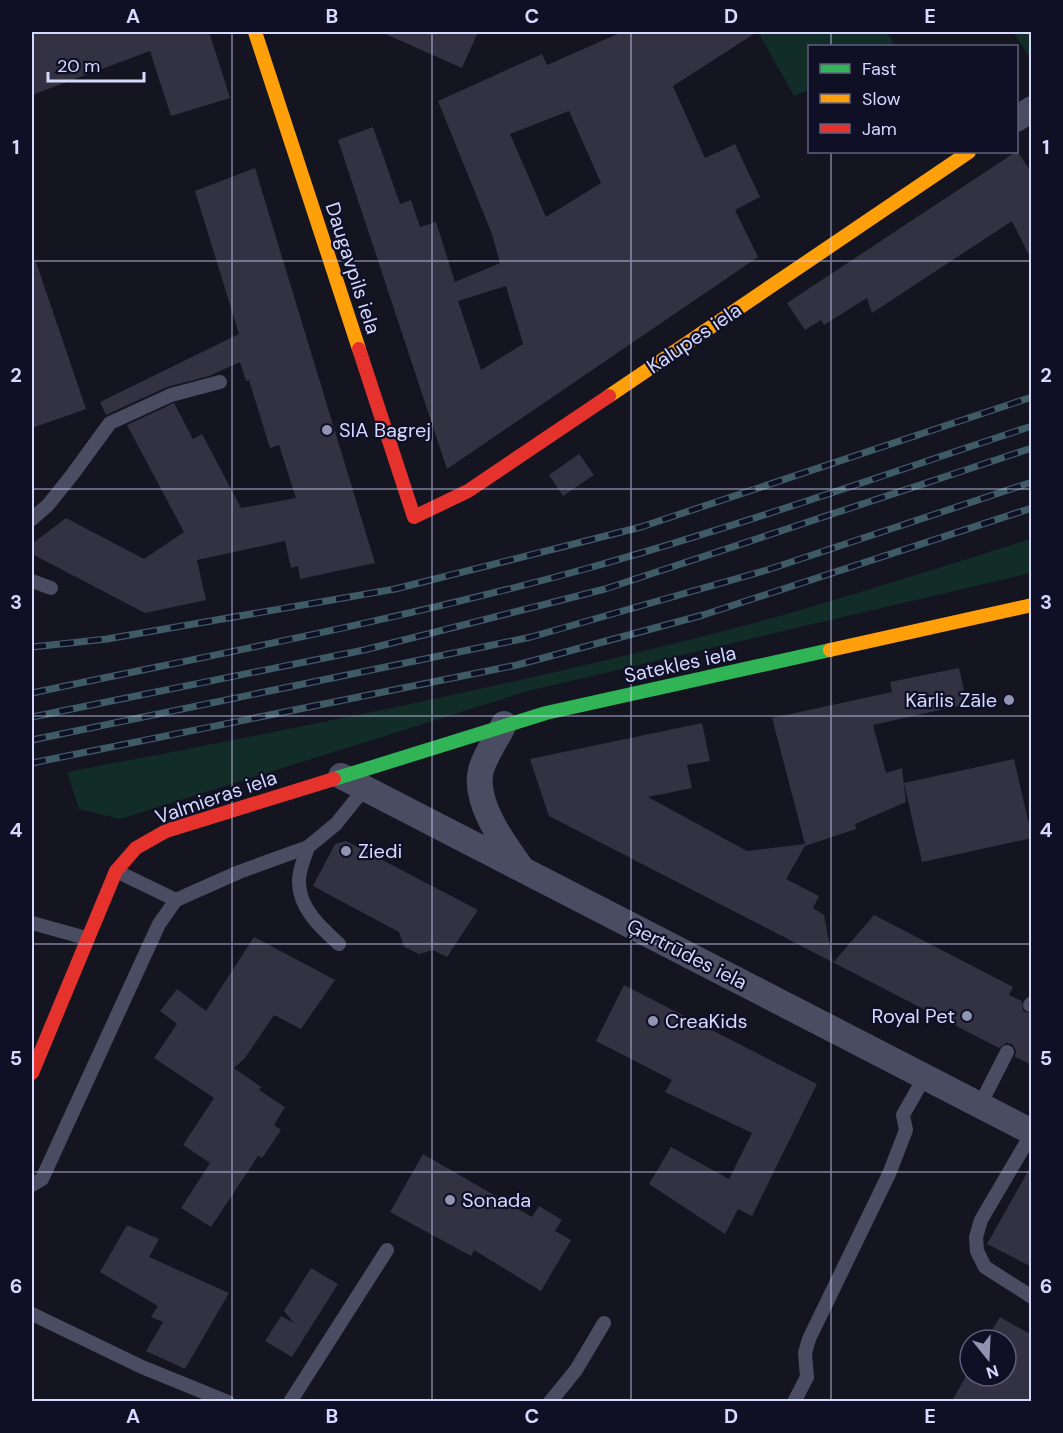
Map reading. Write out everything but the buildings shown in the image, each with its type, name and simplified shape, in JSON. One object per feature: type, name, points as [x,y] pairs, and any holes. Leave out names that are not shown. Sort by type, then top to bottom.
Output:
[{"type":"main road","name":"Daugavpils iela","points":[[255,32],[414,517]]},
{"type":"main road","name":"Kalupes iela","points":[[414,517],[468,491],[968,153]]},
{"type":"main road","name":"Satekles iela","points":[[342,776],[504,724],[1030,608]]},
{"type":"main road","name":"Valmieras iela","points":[[32,1073],[86,938],[116,871],[136,849],[166,831],[342,776]]},
{"type":"street","points":[[1018,118],[1032,109]]},
{"type":"street","points":[[504,724],[480,771],[483,802],[495,831],[522,869]]},
{"type":"street","name":"Ģertrūdes iela","points":[[342,776],[1032,1132]]},
{"type":"lane","points":[[32,519],[60,490],[110,423],[171,395],[220,382]]},
{"type":"lane","points":[[32,581],[51,588]]},
{"type":"lane","points":[[32,1185],[42,1179],[159,924],[176,900],[239,872],[308,847],[336,824],[364,789]]},
{"type":"lane","points":[[308,847],[299,879],[300,891],[317,924],[339,944]]},
{"type":"lane","points":[[116,871],[176,900]]},
{"type":"lane","points":[[32,923],[86,938]]},
{"type":"lane","points":[[980,1105],[1006,1052]]},
{"type":"lane","points":[[794,1401],[807,1377],[805,1353],[809,1339],[889,1174],[906,1130],[903,1116],[924,1078]]},
{"type":"lane","points":[[1032,1132],[981,1220],[976,1237],[977,1251],[985,1267],[1032,1297]]},
{"type":"lane","points":[[290,1401],[387,1250]]},
{"type":"lane","points":[[32,1314],[142,1367],[228,1401]]},
{"type":"lane","points":[[550,1401],[576,1370],[604,1323]]},
{"type":"green space","points":[[758,32],[887,32],[894,45],[808,45],[808,90],[794,96]]},
{"type":"green space","points":[[1013,32],[1031,32],[1031,59]]},
{"type":"green space","points":[[1031,539],[1031,573],[528,691],[120,819],[79,809],[67,772],[392,708],[635,653],[795,611]]},
{"type":"railway","points":[[32,647],[107,639],[395,589],[641,527],[1032,397]]},
{"type":"railway","points":[[32,693],[379,620],[585,569],[754,518],[1032,426]]},
{"type":"railway","points":[[32,717],[364,650],[605,589],[1032,448]]},
{"type":"railway","points":[[32,740],[531,637],[767,570],[1032,482]]},
{"type":"railway","points":[[32,763],[517,665],[703,615],[1032,508]]},
{"type":"traffic: fast","points":[[334,779],[546,713],[830,650]]},
{"type":"traffic: slow","points":[[255,32],[359,349]]},
{"type":"traffic: slow","points":[[609,396],[968,153]]},
{"type":"traffic: slow","points":[[830,650],[1032,605]]},
{"type":"traffic: jam","points":[[359,349],[414,517],[468,491],[609,396]]},
{"type":"traffic: jam","points":[[32,1073],[116,871],[136,848],[166,831],[334,779]]},
{"type":"place","name":"SIA Bagrej","points":[[327,430]]},
{"type":"place","name":"Kārlis Zāle","points":[[1009,700]]},
{"type":"place","name":"Ziedi","points":[[346,851]]},
{"type":"place","name":"Royal Pet","points":[[967,1016]]},
{"type":"place","name":"CreaKids","points":[[653,1021]]},
{"type":"place","name":"Sonada","points":[[450,1200]]}]
